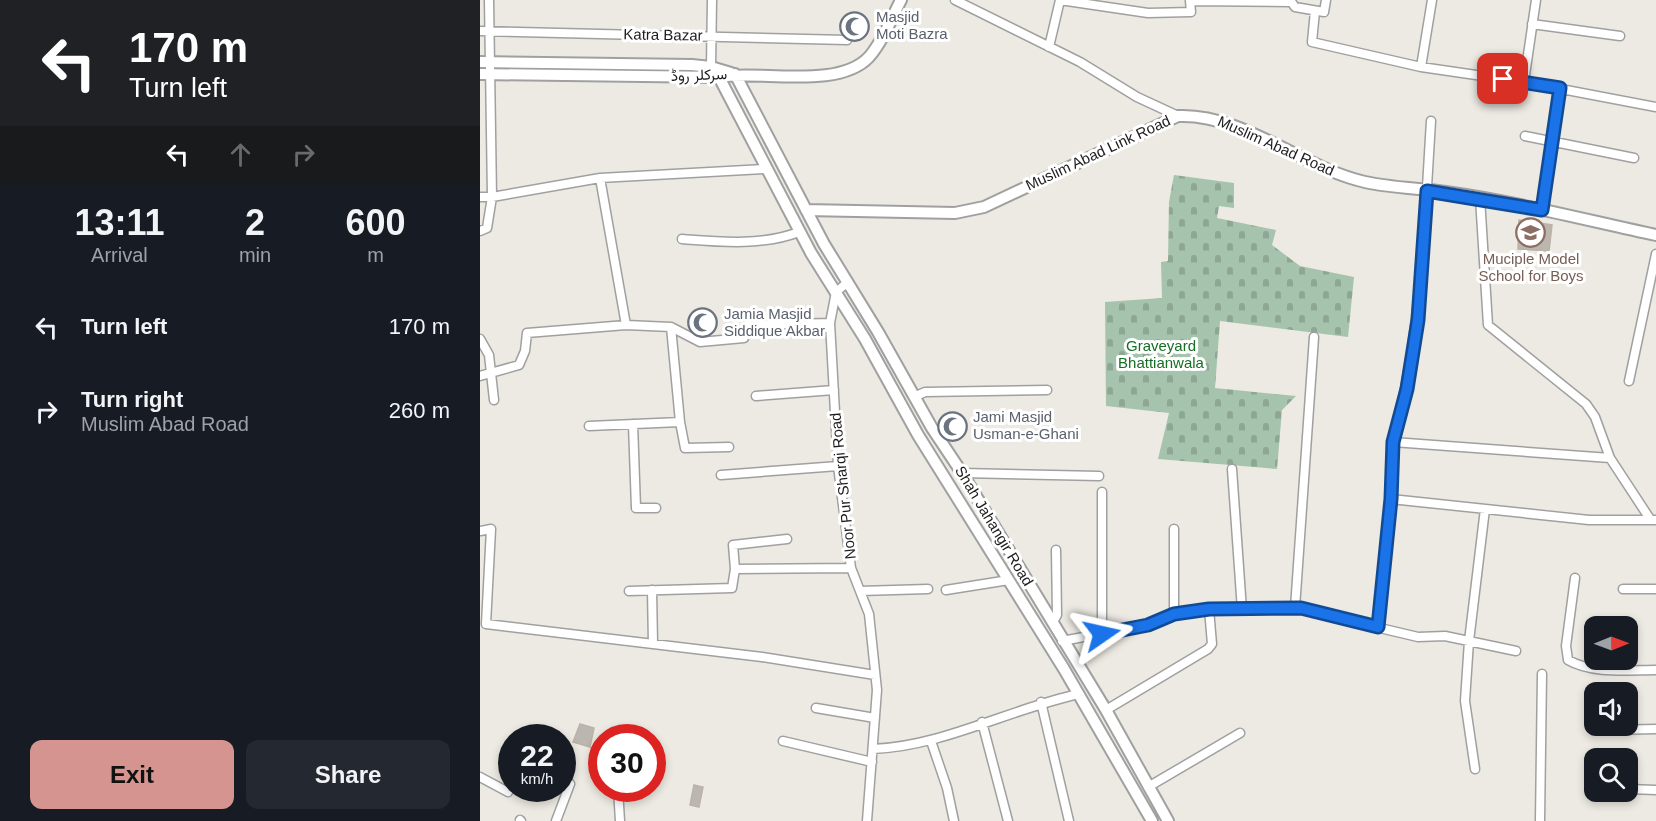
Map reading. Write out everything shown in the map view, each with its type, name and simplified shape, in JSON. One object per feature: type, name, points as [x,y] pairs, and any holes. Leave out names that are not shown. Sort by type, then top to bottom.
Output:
[{"type":"street","points":[[480,231],[487,228],[492,197],[484,31],[489,0]]},
{"type":"street","points":[[711,67],[712,0]]},
{"type":"street","points":[[735,74],[814,77],[838,74],[867,59],[901,0]]},
{"type":"street","name":"Muslim Abad Link Road","points":[[955,0],[1050,47],[1137,98],[1178,116]]},
{"type":"street","points":[[1050,47],[1060,0],[1148,13],[1191,12],[1190,1],[1290,1],[1295,7],[1324,12],[1326,0]]},
{"type":"street","points":[[1421,67],[1432,0]]},
{"type":"street","points":[[1524,82],[1535,1],[1526,0]]},
{"type":"street","points":[[1315,11],[1312,42],[1421,67],[1560,88],[1656,107]]},
{"type":"street","points":[[1532,24],[1620,36]]},
{"type":"street","name":"Katra Bazar","points":[[484,31],[847,40]]},
{"type":"street","name":"سرکلر روڈ","points":[[485,62],[711,67],[735,74]]},
{"type":"street","name":"سرکلر روڈ","points":[[485,74],[719,77],[735,74]]},
{"type":"street","name":"Shah Jahangir Road","points":[[735,74],[806,210],[915,397],[1106,710],[1168,821]]},
{"type":"street","name":"Shah Jahangir Road","points":[[719,77],[800,232],[918,435],[1079,694],[1152,821]]},
{"type":"street","points":[[1542,210],[1560,88]]},
{"type":"street","name":"Muslim Abad Link Road","points":[[806,210],[955,213],[984,207],[1178,116]]},
{"type":"street","name":"Muslim Abad Road","points":[[1178,116],[1210,117],[1251,134],[1319,168],[1365,182],[1480,198],[1656,235]]},
{"type":"street","points":[[1378,627],[1391,499],[1393,442],[1407,389],[1418,320],[1431,121]]},
{"type":"street","points":[[1525,136],[1634,158]]},
{"type":"street","points":[[480,197],[492,197],[600,178],[766,169]]},
{"type":"street","points":[[600,178],[626,325]]},
{"type":"street","points":[[1480,198],[1488,325],[1586,404],[1595,417],[1610,458],[1653,520]]},
{"type":"street","points":[[682,239],[753,242],[782,238],[800,232]]},
{"type":"street","points":[[1629,381],[1656,254]]},
{"type":"street","points":[[836,292],[848,282]]},
{"type":"street","name":"Noor Pur Sharqi Road","points":[[836,292],[830,323],[838,466],[851,568],[869,614],[875,675],[875,718],[867,821]]},
{"type":"street","points":[[480,376],[519,365],[525,351],[527,333],[626,325],[671,327],[700,342],[744,338],[747,325],[830,323]]},
{"type":"street","points":[[671,327],[680,422],[685,448],[729,447]]},
{"type":"street","points":[[1295,608],[1314,337]]},
{"type":"street","points":[[480,339],[489,355],[493,373],[494,400]]},
{"type":"street","points":[[756,396],[834,390]]},
{"type":"street","points":[[915,397],[925,392],[1047,390]]},
{"type":"street","points":[[589,426],[680,422]]},
{"type":"street","points":[[633,424],[636,508],[656,508]]},
{"type":"street","points":[[1393,442],[1610,458]]},
{"type":"street","points":[[721,475],[838,466]]},
{"type":"street","points":[[1232,470],[1242,610]]},
{"type":"street","points":[[963,473],[1099,476]]},
{"type":"street","points":[[1102,492],[1102,634]]},
{"type":"street","points":[[1391,499],[1589,520],[1653,520]]},
{"type":"street","points":[[1474,768],[1466,701],[1469,641],[1485,509]]},
{"type":"street","points":[[480,531],[491,529],[486,624],[762,657],[875,675]]},
{"type":"street","points":[[1174,529],[1174,614]]},
{"type":"street","points":[[629,591],[732,588],[735,569],[733,549],[736,543],[787,539]]},
{"type":"street","points":[[1053,622],[1057,615],[1056,550]]},
{"type":"street","points":[[735,569],[851,568]]},
{"type":"street","points":[[1575,578],[1566,646],[1568,660],[1575,664],[1608,670],[1656,670]]},
{"type":"street","points":[[946,590],[1009,580]]},
{"type":"street","points":[[860,591],[928,589]]},
{"type":"street","points":[[1623,589],[1656,589]]},
{"type":"street","points":[[652,590],[653,644]]},
{"type":"street","points":[[1062,641],[1148,625],[1174,614],[1209,609],[1295,608],[1418,637],[1446,636],[1516,651]]},
{"type":"street","points":[[1106,710],[1208,649],[1212,644],[1209,609]]},
{"type":"street","points":[[1540,821],[1542,674]]},
{"type":"street","points":[[873,749],[902,748],[931,741],[1041,702],[1079,694]]},
{"type":"street","points":[[1041,702],[1069,821]]},
{"type":"street","points":[[816,708],[875,718]]},
{"type":"street","points":[[982,722],[1008,821]]},
{"type":"street","points":[[1638,729],[1656,729]]},
{"type":"street","points":[[1148,787],[1240,733]]},
{"type":"street","points":[[783,741],[872,762]]},
{"type":"street","points":[[931,741],[947,788],[954,821]]},
{"type":"street","points":[[480,777],[498,787]]},
{"type":"street","points":[[1638,789],[1656,790]]},
{"type":"street","points":[[556,821],[563,802]]},
{"type":"street","points":[[619,802],[620,821]]},
{"type":"green space","name":"Graveyard Bhattianwala","points":[[1174,175],[1234,183],[1234,208],[1219,206],[1217,218],[1276,230],[1272,245],[1300,266],[1354,277],[1348,337],[1220,321],[1215,388],[1296,396],[1282,410],[1277,469],[1158,459],[1169,413],[1106,406],[1105,302],[1162,298],[1161,262],[1168,261],[1169,202]]},
{"type":"building","points":[[1519,220],[1552,225],[1549,251],[1518,249]]},
{"type":"building","points":[[580,724],[588,726],[588,746],[576,743]]},
{"type":"building","points":[[694,785],[703,787],[699,807],[690,805]]},
{"type":"place","name":"Masjid Moti Bazra","points":[[855,26]]},
{"type":"place","name":"Muciple Model School for Boys","points":[[1531,232]]},
{"type":"place","name":"Jamia Masjid Siddique Akbar","points":[[703,323]]},
{"type":"place","name":"Jami Masjid Usman-e-Ghani","points":[[952,426]]},
{"type":"route","points":[[1102,634],[1148,625],[1174,614],[1209,609],[1301,608],[1378,627],[1391,499],[1393,442],[1407,389],[1418,320],[1427,191],[1445,192],[1542,210],[1560,88],[1503,79]]}]
